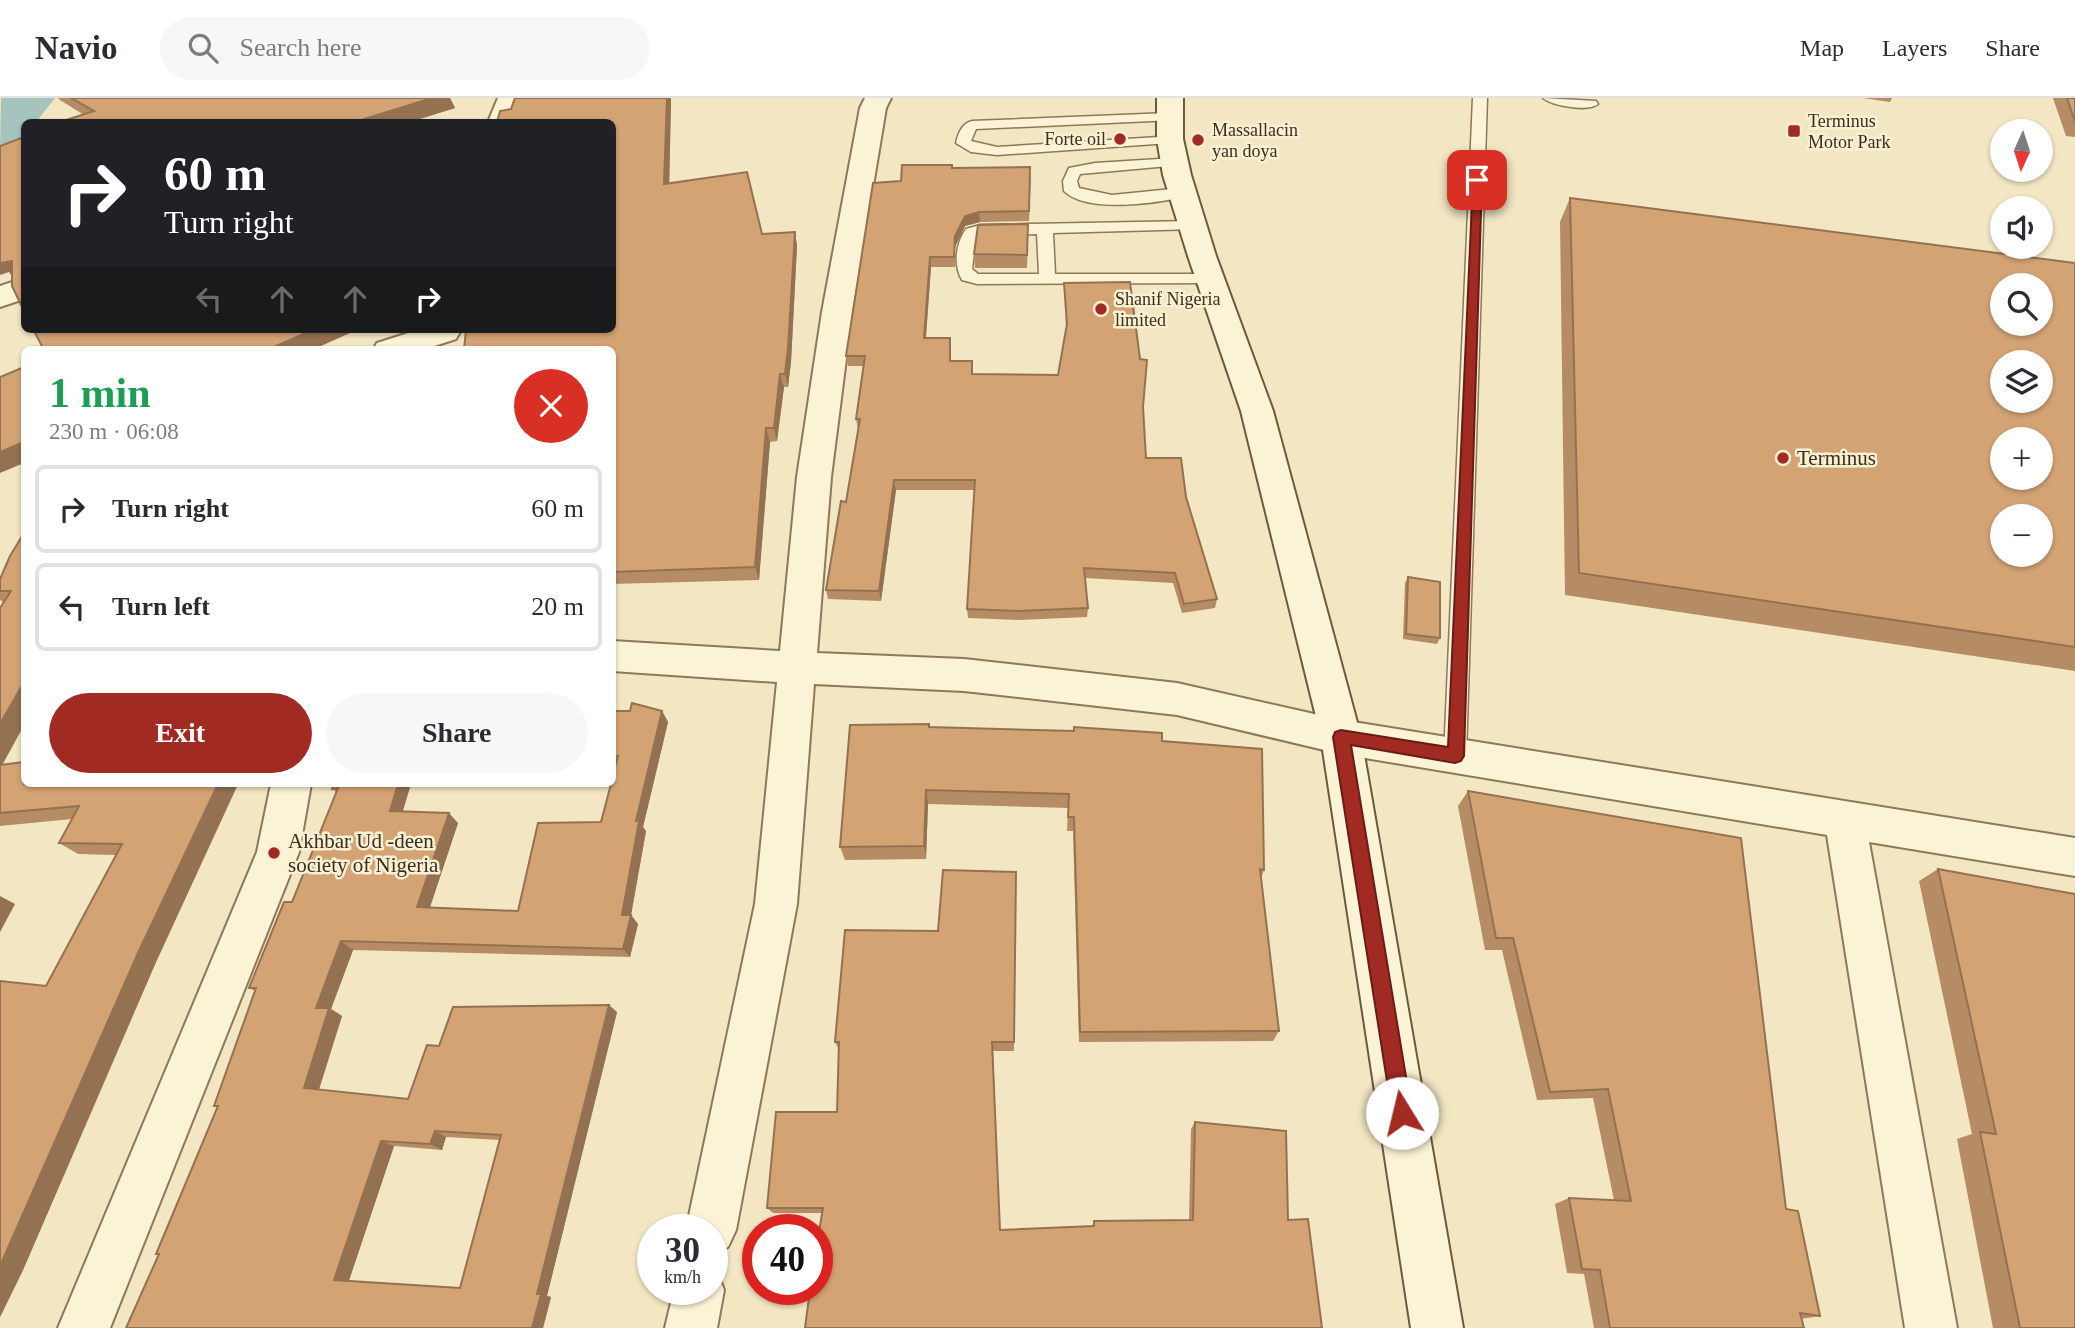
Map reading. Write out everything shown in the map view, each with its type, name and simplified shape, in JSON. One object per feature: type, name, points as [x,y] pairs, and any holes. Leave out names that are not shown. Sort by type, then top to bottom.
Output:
[{"type":"street","points":[[714,1214],[776,904],[814,477],[837,312],[873,108],[878,98]]},
{"type":"street","points":[[1177,156],[1210,279],[1257,411],[1341,737],[1437,1328]]},
{"type":"street","points":[[0,297],[21,289]]},
{"type":"street","points":[[405,346],[444,337]]},
{"type":"street","points":[[616,656],[964,675],[1177,699],[1341,737],[2075,857]]},
{"type":"street","points":[[84,1328],[278,852],[290,787]]},
{"type":"street","points":[[1846,819],[1931,1328]]},
{"type":"street","points":[[691,1328],[696,1305]]},
{"type":"lane","points":[[1455,756],[1480,98]]},
{"type":"lane","points":[[1550,98],[1591,104]]},
{"type":"lane","points":[[972,125],[1177,156],[997,151],[976,149],[962,143],[972,125]]},
{"type":"lane","points":[[1177,156],[1142,198],[1089,199],[1073,191],[1070,181],[1074,171],[1177,156]]},
{"type":"lane","points":[[1177,156],[1045,229],[971,232],[967,238],[964,269],[968,276],[977,279],[1210,279]]},
{"type":"lane","points":[[1045,229],[1047,279]]},
{"type":"building","points":[[71,98],[432,98],[364,119],[69,119],[94,111]]},
{"type":"building","points":[[515,98],[667,98],[664,184],[747,172],[762,234],[795,232],[785,374],[780,374],[774,428],[766,428],[755,567],[616,572],[616,346],[464,346],[466,333],[616,333],[616,119],[498,119],[500,111],[511,109]]},
{"type":"building","points":[[2067,98],[2075,98],[2075,122]]},
{"type":"building","points":[[21,138],[21,305],[12,286],[12,261],[0,262],[0,146]]},
{"type":"building","points":[[902,165],[952,165],[952,168],[1030,167],[1029,211],[979,212],[965,216],[955,236],[954,257],[930,257],[924,338],[950,338],[950,361],[972,361],[972,374],[1058,375],[1067,324],[1064,283],[1130,282],[1140,359],[1147,360],[1143,407],[1146,458],[1181,458],[1186,497],[1217,599],[1184,604],[1175,573],[1084,568],[1088,608],[1018,611],[967,609],[975,480],[894,480],[879,591],[826,590],[841,501],[846,502],[860,419],[856,419],[865,356],[846,356],[873,183],[901,181]]},
{"type":"building","name":"Terminus","points":[[1570,198],[1990,252],[1990,259],[2044,259],[2075,263],[2075,647],[1579,573]]},
{"type":"building","points":[[1028,224],[1027,255],[974,254],[978,225]]},
{"type":"building","points":[[35,333],[306,333],[276,346],[42,346]]},
{"type":"building","points":[[21,368],[21,443],[0,452],[0,377]]},
{"type":"building","points":[[21,538],[21,687],[0,724],[0,608],[11,591],[0,591],[0,579]]},
{"type":"building","points":[[1408,577],[1440,582],[1440,638],[1406,634]]},
{"type":"building","points":[[632,703],[662,711],[636,821],[639,821],[622,915],[631,915],[623,949],[341,941],[316,1008],[329,1008],[304,1088],[408,1099],[427,1045],[439,1046],[453,1007],[609,1005],[537,1294],[541,1294],[532,1328],[126,1328],[159,1254],[156,1254],[218,1106],[214,1106],[256,988],[249,988],[284,902],[292,902],[338,788],[332,789],[333,787],[397,787],[390,811],[449,813],[417,907],[518,911],[538,823],[601,822],[610,787],[616,787],[616,711],[630,711]],"holes":[[[435,1131],[501,1135],[460,1288],[334,1280],[381,1141],[430,1144]]]},
{"type":"building","points":[[929,724],[929,727],[1074,731],[1074,727],[1162,733],[1162,741],[1262,749],[1264,870],[1260,869],[1279,1031],[1080,1032],[1074,817],[1068,817],[1069,794],[926,790],[924,846],[840,847],[850,725]]},
{"type":"building","points":[[21,762],[21,787],[217,787],[138,953],[0,1266],[0,981],[46,986],[122,844],[59,843],[79,806],[0,813],[0,765]]},
{"type":"building","points":[[1468,791],[1741,838],[1786,1209],[1798,1211],[1820,1316],[1800,1313],[1804,1328],[1610,1328],[1600,1270],[1582,1269],[1569,1198],[1631,1201],[1608,1089],[1550,1092],[1513,938],[1496,938]]},
{"type":"building","points":[[1938,869],[2075,894],[2075,1328],[2020,1328],[1980,1132],[1996,1134]]},
{"type":"building","points":[[943,870],[1016,872],[1014,1042],[992,1042],[1000,1230],[1094,1226],[1094,1221],[1193,1220],[1195,1122],[1286,1131],[1288,1220],[1308,1219],[1322,1328],[805,1328],[808,1305],[833,1305],[833,1214],[822,1214],[823,1208],[767,1208],[776,1112],[837,1112],[839,1042],[835,1042],[845,930],[938,931]]},
{"type":"waterway","points":[[0,132],[29,98]]},
{"type":"place","name":"Terminus Motor Park","points":[[1794,131]]},
{"type":"place","name":"Forte oil","points":[[1120,139]]},
{"type":"place","name":"Massallacin yan doya","points":[[1198,140]]},
{"type":"place","name":"Shanif Nigeria limited","points":[[1101,309]]},
{"type":"place","name":"Terminus","points":[[1783,458]]},
{"type":"place","name":"Akhbar Ud -deen society of Nigeria","points":[[274,853]]},
{"type":"route","points":[[1402,1113],[1341,737],[1455,756],[1477,180]]}]
